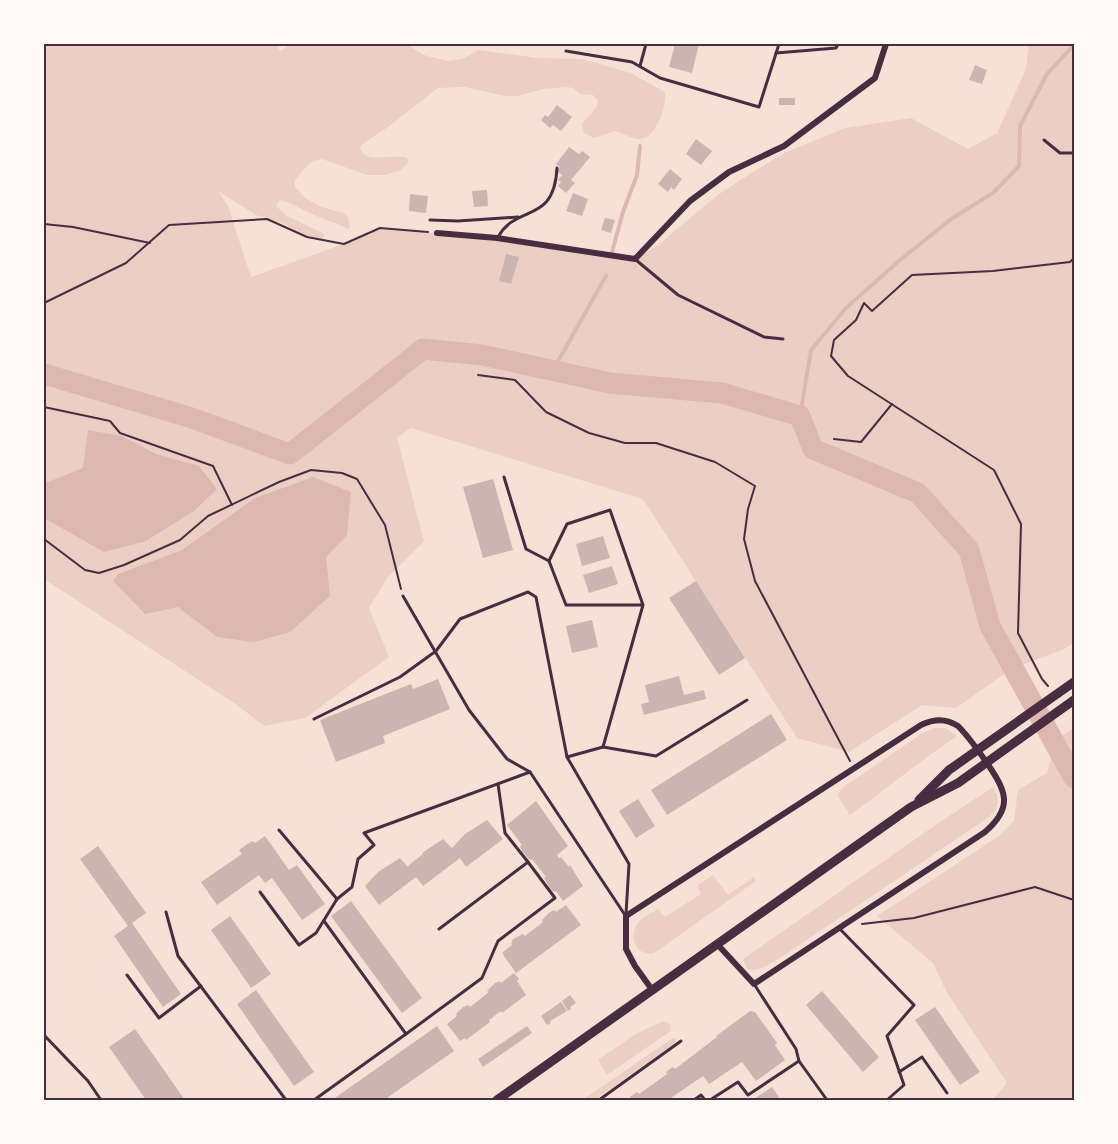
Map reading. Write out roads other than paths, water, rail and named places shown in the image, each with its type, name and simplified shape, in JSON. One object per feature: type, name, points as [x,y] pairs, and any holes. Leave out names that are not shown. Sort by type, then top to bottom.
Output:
[{"type":"main road","points":[[497,1101],[911,807],[949,771],[1074,682]]},
{"type":"main road","points":[[911,807],[958,783],[1074,700]]},
{"type":"street","points":[[437,233],[497,238],[634,259],[698,195],[729,172],[784,146],[875,78],[886,44]]},
{"type":"street","points":[[653,991],[634,966],[627,949],[626,916],[921,725],[929,721],[949,720],[967,735],[999,780],[1005,803],[1002,814],[985,832],[754,984],[746,979],[718,945]]},
{"type":"lane","points":[[640,66],[646,44]]},
{"type":"lane","points":[[566,51],[632,62],[660,78],[759,107],[779,44]]},
{"type":"lane","points":[[776,53],[837,48],[838,44]]},
{"type":"lane","points":[[1044,140],[1060,153],[1074,153]]},
{"type":"lane","points":[[430,220],[458,221],[520,217],[535,213],[547,201],[556,186],[557,168]]},
{"type":"lane","points":[[497,238],[504,227],[520,217]]},
{"type":"lane","points":[[634,259],[678,295],[764,337],[783,339]]},
{"type":"lane","points":[[504,477],[526,549],[549,561],[566,605],[643,605]]},
{"type":"lane","points":[[549,561],[567,524],[610,510],[643,605],[603,747]]},
{"type":"lane","points":[[314,719],[400,677],[436,651],[460,619],[528,592],[536,597],[567,757],[629,864],[626,916]]},
{"type":"lane","points":[[403,597],[470,710],[507,759],[530,772],[626,916]]},
{"type":"lane","points":[[567,757],[603,747],[656,756],[747,700]]},
{"type":"lane","points":[[260,892],[299,945],[316,933],[337,899],[352,887],[358,858],[374,845],[364,833],[530,772]]},
{"type":"lane","points":[[314,1101],[482,978],[498,941],[555,898],[505,833],[498,784]]},
{"type":"lane","points":[[279,830],[337,899]]},
{"type":"lane","points":[[439,929],[528,862]]},
{"type":"lane","points":[[166,912],[178,956],[286,1101]]},
{"type":"lane","points":[[324,921],[406,1034]]},
{"type":"lane","points":[[839,928],[914,1005],[887,1036],[904,1085],[887,1101]]},
{"type":"lane","points":[[127,975],[159,1018],[201,986]]},
{"type":"lane","points":[[754,984],[796,1049],[799,1061],[827,1101]]},
{"type":"lane","points":[[44,1035],[88,1081],[101,1101]]},
{"type":"lane","points":[[599,1101],[681,1041]]},
{"type":"lane","points":[[899,1072],[922,1057],[947,1093]]},
{"type":"lane","points":[[710,1101],[738,1082],[748,1095],[799,1061]]},
{"type":"lane","points":[[693,1101],[701,1095],[705,1101]]},
{"type":"waterway","points":[[800,416],[811,350],[846,308],[899,261],[951,219],[993,193],[1019,166],[1020,126],[1047,74],[1074,45]]},
{"type":"waterway","points":[[612,252],[623,212],[637,175],[640,146]]},
{"type":"waterway","points":[[553,370],[606,276]]},
{"type":"waterway","points":[[44,374],[189,417],[290,454],[423,349],[482,355],[610,383],[722,393],[800,416],[813,449],[918,493],[969,550],[990,626],[1074,778]]}]
